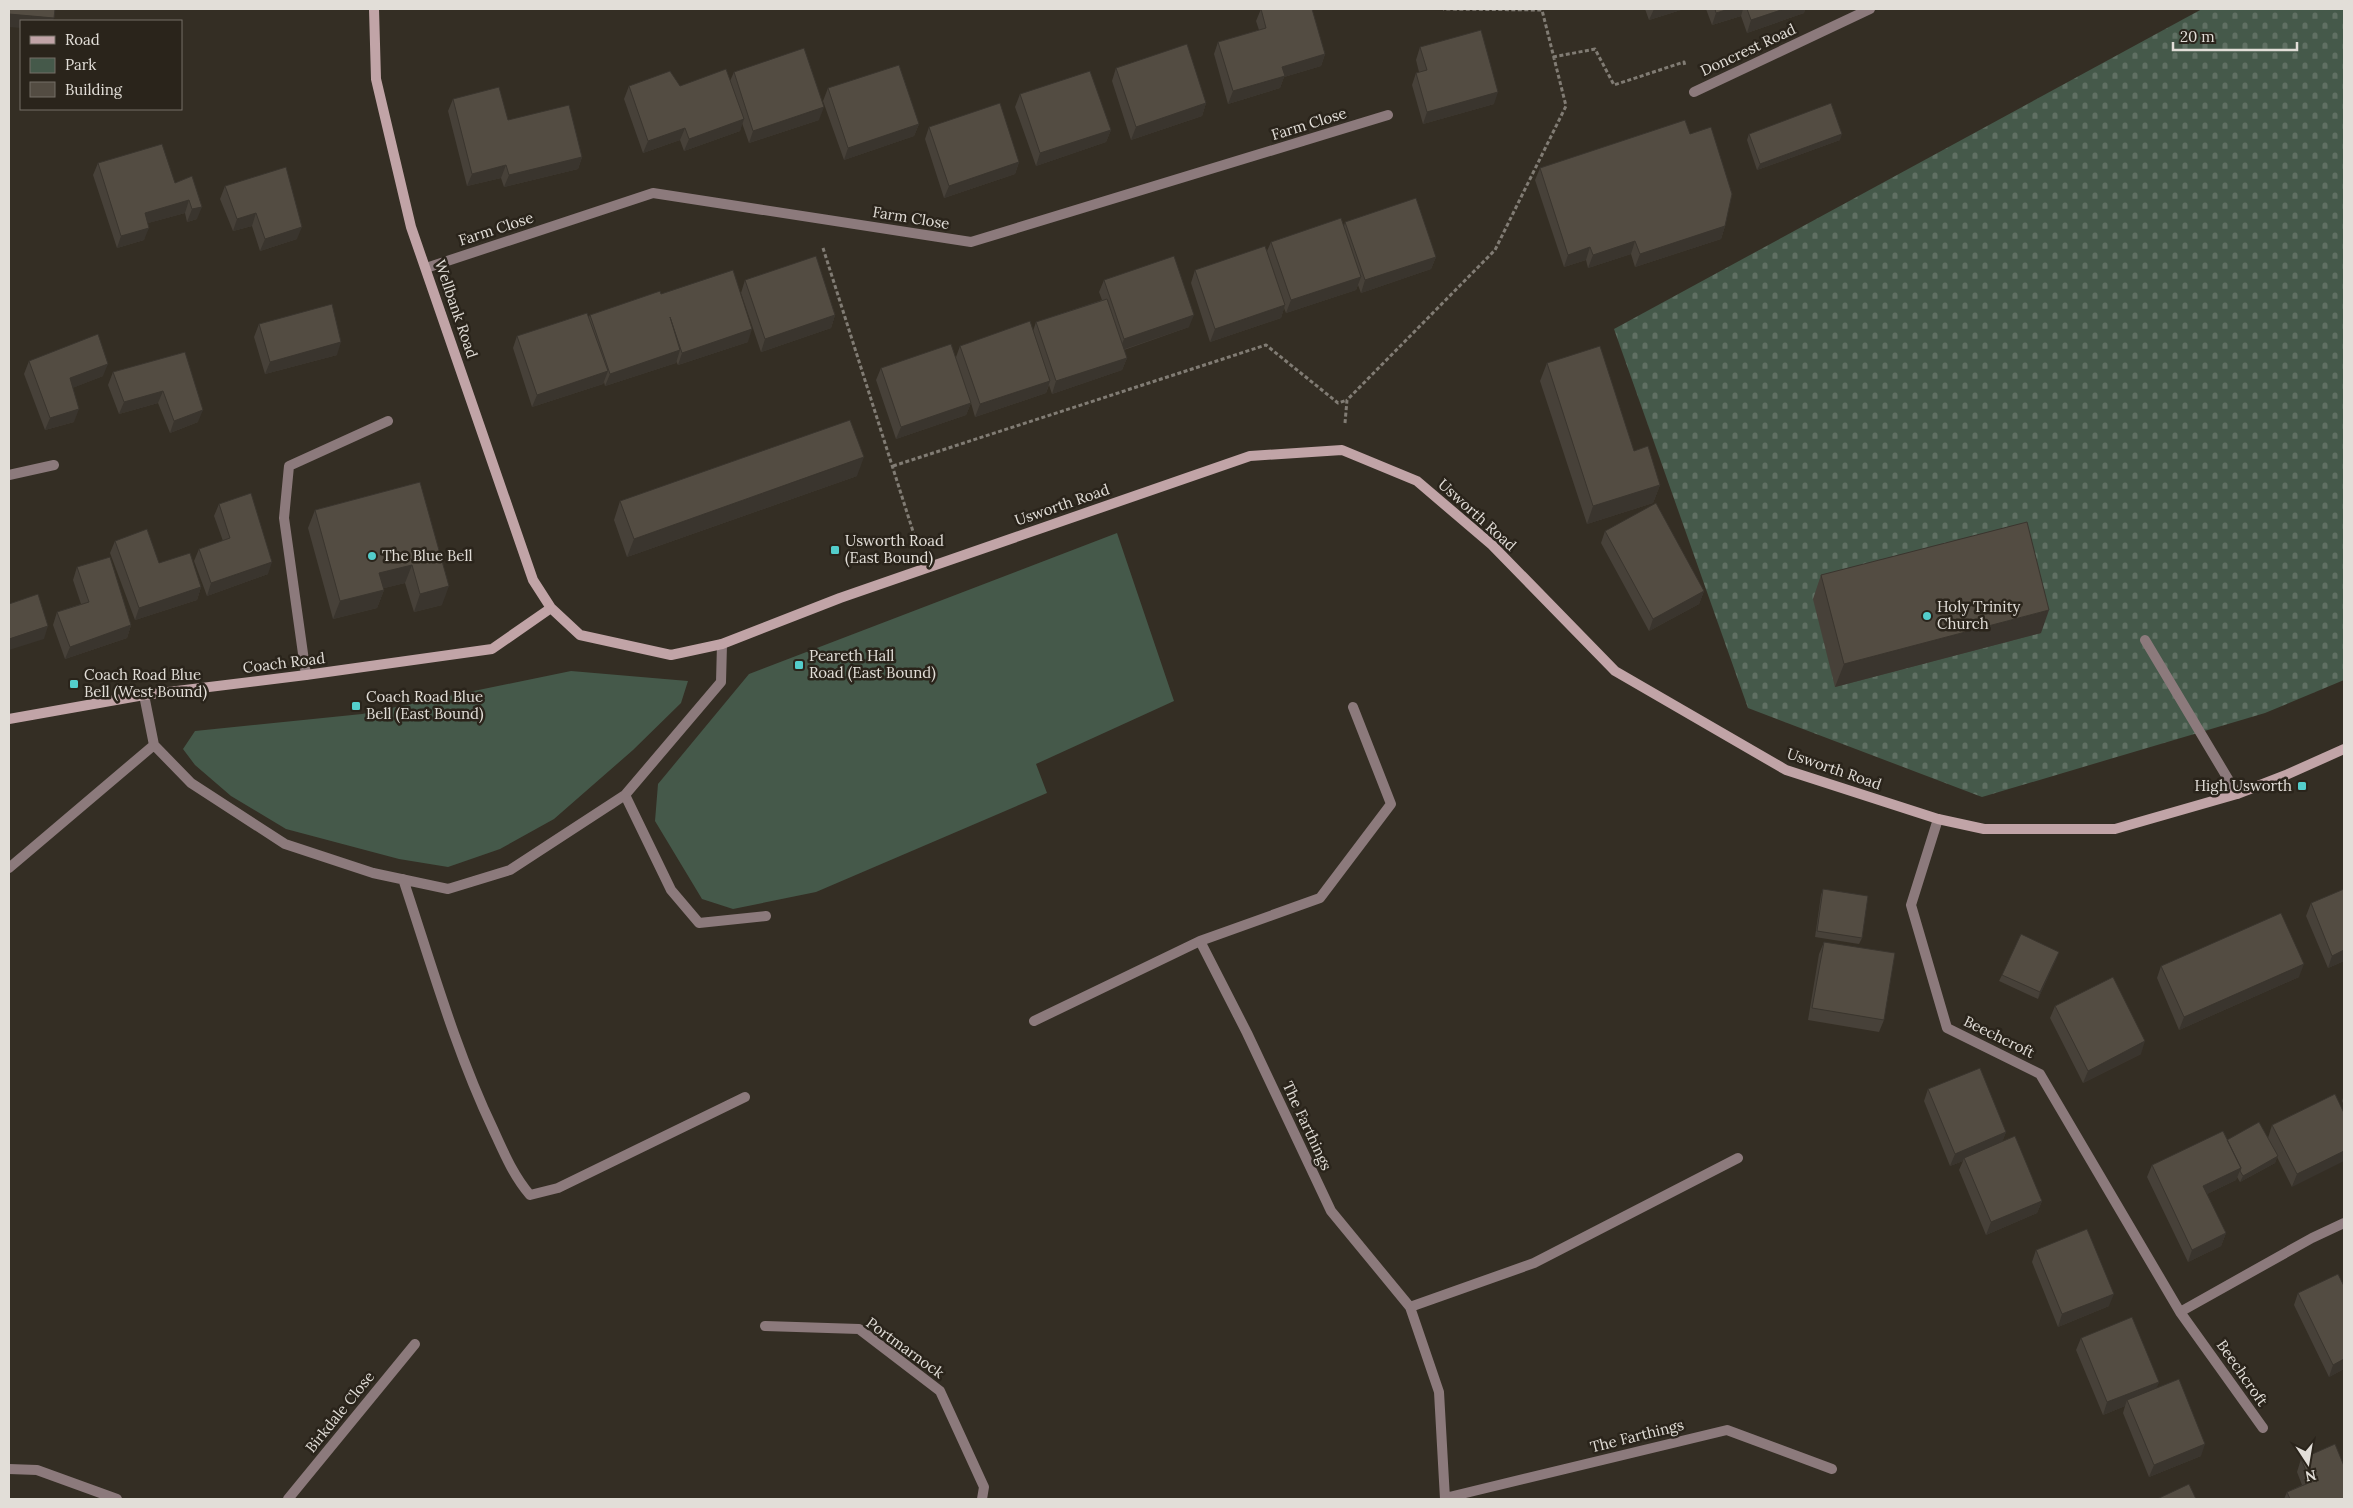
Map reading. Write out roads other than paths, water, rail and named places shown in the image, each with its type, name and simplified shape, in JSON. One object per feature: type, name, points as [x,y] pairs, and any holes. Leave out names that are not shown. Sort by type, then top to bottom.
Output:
[{"type":"street","name":"Wellbank Road","points":[[374,9],[376,79],[412,228],[533,580],[551,608]]},
{"type":"street","name":"Doncrest Road","points":[[1694,92],[1870,9]]},
{"type":"street","name":"Farm Close","points":[[426,268],[652,193],[971,242],[1388,115]]},
{"type":"street","points":[[306,676],[284,518],[289,466],[388,421]]},
{"type":"street","name":"Usworth Road","points":[[551,608],[580,635],[672,655],[722,644],[840,598],[1250,456],[1342,450],[1417,481],[1492,545],[1615,671],[1786,770],[1938,819],[1984,829],[2115,830],[2237,794],[2286,776],[2344,749]]},
{"type":"street","points":[[9,475],[54,465]]},
{"type":"street","name":"Coach Road","points":[[9,719],[144,695],[306,676],[492,649],[551,608]]},
{"type":"street","points":[[2145,640],[2237,794]]},
{"type":"street","points":[[144,695],[154,745],[191,783],[285,844],[373,873],[448,888],[510,870],[625,795],[720,682],[722,644]]},
{"type":"street","points":[[1034,1021],[1200,941],[1320,898],[1391,804],[1352,707]]},
{"type":"street","points":[[9,868],[154,745]]},
{"type":"street","points":[[625,795],[671,890],[699,923],[766,916]]},
{"type":"street","name":"Beechcroft","points":[[1938,819],[1911,905],[1947,1028],[2040,1074],[2180,1312],[2262,1428]]},
{"type":"street","points":[[403,879],[442,1001],[478,1098],[516,1179],[530,1195],[558,1188],[745,1097]]},
{"type":"street","name":"The Farthings","points":[[1200,941],[1247,1033],[1330,1211],[1410,1307],[1438,1392],[1445,1499],[1727,1430],[1832,1469]]},
{"type":"street","points":[[1410,1307],[1534,1263],[1738,1158]]},
{"type":"street","points":[[2180,1312],[2312,1238],[2344,1224]]},
{"type":"street","name":"Portmarnock","points":[[765,1326],[859,1329],[940,1391],[984,1487],[982,1499]]},
{"type":"street","name":"Birkdale Close","points":[[288,1499],[415,1344]]},
{"type":"street","points":[[9,1469],[37,1470],[116,1499]]},
{"type":"place","name":"Usworth Road (East Bound)","points":[[835,550]]},
{"type":"place","name":"The Blue Bell","points":[[372,556]]},
{"type":"place","name":"Holy Trinity Church","points":[[1927,616]]},
{"type":"place","name":"Peareth Hall Road (East Bound)","points":[[799,665]]},
{"type":"place","name":"Coach Road Blue Bell (West Bound)","points":[[74,684]]},
{"type":"place","name":"Coach Road Blue Bell (East Bound)","points":[[356,706]]},
{"type":"place","name":"High Usworth","points":[[2302,786]]}]
